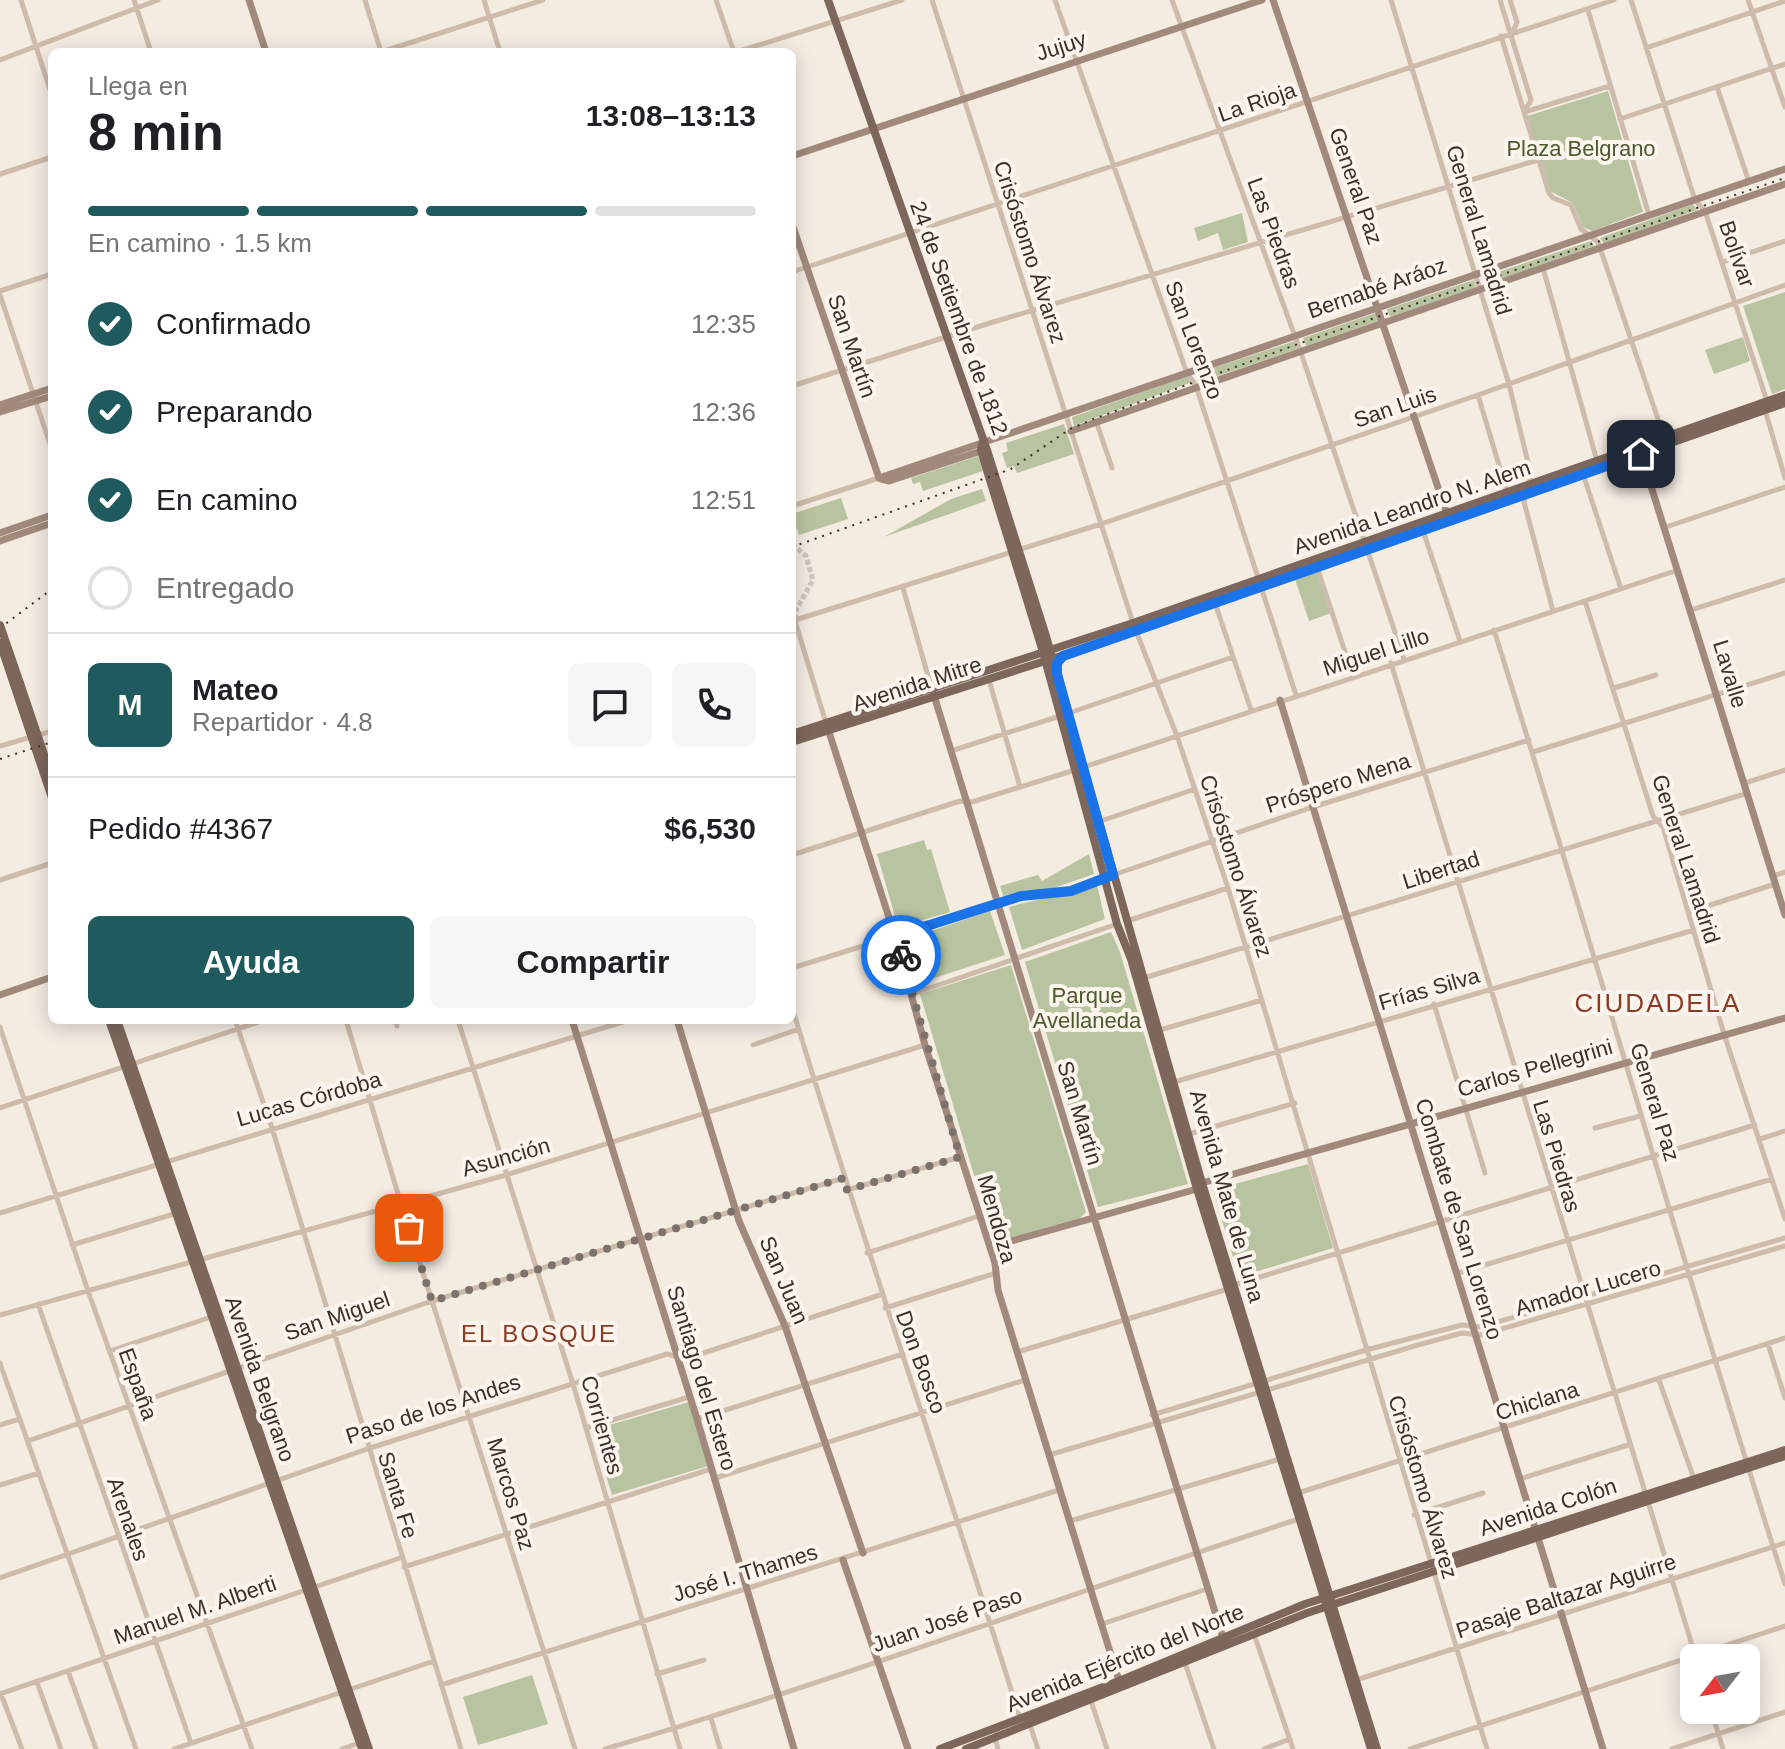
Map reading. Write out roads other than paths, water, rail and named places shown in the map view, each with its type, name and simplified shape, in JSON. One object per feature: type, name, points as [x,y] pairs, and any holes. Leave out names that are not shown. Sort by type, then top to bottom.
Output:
[{"type":"main road","name":"24 de Setiembre de 1812","points":[[828,0],[982,447],[1048,655]]},
{"type":"main road","name":"Avenida Leandro N. Alem","points":[[1448,517],[1507,493],[1528,490],[1597,462],[1659,444],[1766,406],[1785,395]]},
{"type":"main road","name":"Avenida Leandro N. Alem","points":[[1766,406],[1785,403]]},
{"type":"main road","name":"Avenida Leandro N. Alem","points":[[1134,627],[1448,517],[1583,474],[1637,451]]},
{"type":"main road","name":"Avenida Leandro N. Alem","points":[[1048,655],[1215,602],[1261,582],[1317,567],[1366,546]]},
{"type":"main road","points":[[0,625],[17,684]]},
{"type":"main road","points":[[1051,683],[1041,667],[1027,662],[1042,637],[1064,650],[1058,660],[1057,674]]},
{"type":"main road","points":[[0,643],[48,768]]},
{"type":"main road","name":"Avenida Mitre","points":[[796,740],[827,727],[1048,655]]},
{"type":"main road","name":"Avenida Mate de Luna","points":[[1048,655],[1057,674],[1064,714]]},
{"type":"main road","name":"Avenida Mate de Luna","points":[[1048,655],[1051,683],[1064,714],[1110,876],[1160,1030],[1200,1186]]},
{"type":"main road","name":"Avenida Mitre","points":[[933,694],[989,680],[1027,662]]},
{"type":"main road","name":"Avenida Mitre","points":[[796,733],[827,727]]},
{"type":"main road","points":[[35,735],[48,783]]},
{"type":"main road","name":"Avenida Mate de Luna","points":[[1080,768],[1098,822],[1117,924],[1131,959],[1263,1391],[1298,1493],[1371,1749]]},
{"type":"main road","name":"Avenida Belgrano","points":[[111,1024],[163,1162],[345,1690],[369,1749]]},
{"type":"main road","name":"Avenida Belgrano","points":[[118,1024],[128,1064]]},
{"type":"main road","name":"Avenida Belgrano","points":[[163,1162],[177,1213],[235,1368]]},
{"type":"main road","name":"Avenida Mate de Luna","points":[[1263,1391],[1280,1459],[1321,1578]]},
{"type":"main road","name":"Avenida Colón","points":[[1328,1601],[1785,1450]]},
{"type":"main road","name":"Avenida Colón","points":[[1645,1498],[1694,1479],[1785,1456]]},
{"type":"main road","points":[[1321,1578],[1331,1587],[1352,1594],[1340,1608],[1335,1624],[1306,1608],[1321,1578]]},
{"type":"main road","name":"Avenida Ejército del Norte","points":[[1118,1686],[1223,1638],[1328,1601]]},
{"type":"main road","name":"Avenida Ejército del Norte","points":[[966,1749],[1089,1697],[1232,1644],[1306,1608]]},
{"type":"main road","name":"Avenida Mate de Luna","points":[[1335,1624],[1377,1749]]},
{"type":"main road","name":"Avenida Belgrano","points":[[345,1690],[360,1746]]},
{"type":"main road","name":"Avenida Ejército del Norte","points":[[940,1749],[998,1728],[1025,1723]]},
{"type":"street","points":[[21,0],[48,84]]},
{"type":"street","points":[[0,60],[136,4],[158,0]]},
{"type":"street","points":[[249,0],[265,48]]},
{"type":"street","points":[[365,0],[380,48]]},
{"type":"street","points":[[484,0],[499,48]]},
{"type":"street","points":[[394,48],[543,0]]},
{"type":"street","points":[[716,0],[734,48]]},
{"type":"street","points":[[748,48],[902,0]]},
{"type":"street","name":"Crisóstomo Álvarez","points":[[932,0],[1134,627],[1177,736],[1228,888],[1310,1151],[1398,1463],[1487,1749]]},
{"type":"street","name":"San Lorenzo","points":[[1055,0],[1187,373],[1196,386],[1296,695]]},
{"type":"street","name":"Las Piedras","points":[[1172,0],[1300,350],[1404,659]]},
{"type":"street","name":"Jujuy","points":[[796,155],[1262,0]]},
{"type":"street","name":"General Paz","points":[[1273,0],[1448,517]]},
{"type":"street","name":"General Lamadrid","points":[[1391,0],[1509,384],[1531,475],[1524,502],[1553,611]]},
{"type":"street","points":[[1500,0],[1531,100],[1524,112]]},
{"type":"street","points":[[1510,0],[1517,22],[1512,35]]},
{"type":"street","name":"La Rioja","points":[[796,271],[1614,0]]},
{"type":"street","name":"Bolívar","points":[[1631,0],[1695,200],[1705,211],[1736,302],[1785,478]]},
{"type":"street","points":[[1748,0],[1785,107]]},
{"type":"street","points":[[1645,48],[1785,1]]},
{"type":"street","points":[[136,4],[150,48]]},
{"type":"street","points":[[1588,10],[1649,215]]},
{"type":"street","points":[[1501,36],[1538,160],[1553,198],[1571,205],[1581,229],[1600,249],[1662,431],[1659,444]]},
{"type":"street","points":[[1620,119],[1785,64]]},
{"type":"street","points":[[1524,112],[1610,86]]},
{"type":"street","points":[[1717,87],[1749,182]]},
{"type":"street","points":[[0,174],[48,158]]},
{"type":"street","points":[[796,385],[1032,310],[1538,160]]},
{"type":"street","name":"Bernabé Aráoz","points":[[879,478],[982,447],[1294,335],[1785,169]]},
{"type":"street","name":"Bernabé Aráoz","points":[[1071,431],[1785,184]]},
{"type":"street","name":"San Martín","points":[[796,235],[879,478]]},
{"type":"street","points":[[1723,262],[1785,241]]},
{"type":"street","points":[[1543,268],[1597,462]]},
{"type":"street","points":[[48,275],[0,293],[48,438]]},
{"type":"street","name":"San Luis","points":[[796,620],[1101,524],[1478,395],[1785,285]]},
{"type":"street","points":[[0,412],[48,390]]},
{"type":"street","points":[[1478,395],[1507,493]]},
{"type":"street","points":[[0,405],[48,396]]},
{"type":"street","points":[[1096,421],[1112,468]]},
{"type":"street","name":"Lavalle","points":[[1637,451],[1666,527],[1785,915]]},
{"type":"street","points":[[1583,474],[1621,589]]},
{"type":"street","points":[[796,505],[879,478]]},
{"type":"street","points":[[1666,527],[1785,487]]},
{"type":"street","points":[[0,533],[48,516]]},
{"type":"street","points":[[0,541],[48,524]]},
{"type":"street","points":[[1421,527],[1460,641]]},
{"type":"street","points":[[1317,567],[1353,676]]},
{"type":"street","name":"Miguel Lillo","points":[[796,854],[1080,768],[1679,570]]},
{"type":"street","points":[[1691,610],[1785,580]]},
{"type":"street","name":"San Martín","points":[[903,588],[965,802],[1223,1638]]},
{"type":"street","name":"General Lamadrid","points":[[1585,601],[1653,816],[1663,827],[1724,1034],[1785,1219]]},
{"type":"street","points":[[1215,602],[1251,710]]},
{"type":"street","name":"Mendoza","points":[[796,627],[990,1247],[1025,1380],[1118,1686]]},
{"type":"street","name":"General Paz","points":[[1494,630],[1563,850],[1713,1362],[1785,1584]]},
{"type":"street","points":[[950,752],[1233,657]]},
{"type":"street","name":"Las Piedras","points":[[1391,663],[1628,1445],[1692,1644]]},
{"type":"street","points":[[1533,752],[1785,673]]},
{"type":"street","points":[[1614,688],[1656,675]]},
{"type":"street","points":[[989,680],[1020,787]]},
{"type":"street","name":"Combate de San Lorenzo","points":[[1280,700],[1603,1749]]},
{"type":"street","points":[[0,746],[48,732]]},
{"type":"street","name":"Próspero Mena","points":[[1110,876],[1313,807],[1529,740]]},
{"type":"street","points":[[1745,783],[1785,770]]},
{"type":"street","points":[[1098,822],[1195,789]]},
{"type":"street","name":"Libertad","points":[[1144,978],[1748,793]]},
{"type":"street","points":[[0,880],[48,864]]},
{"type":"street","points":[[1689,912],[1774,880],[1785,872]]},
{"type":"street","points":[[796,967],[997,903],[1031,894],[1071,891],[1110,876]]},
{"type":"street","points":[[1127,921],[1228,888]]},
{"type":"street","points":[[912,994],[1117,924]]},
{"type":"street","name":"Frías Silva","points":[[1174,1082],[1694,930]]},
{"type":"street","points":[[0,995],[48,978]]},
{"type":"street","points":[[1160,1030],[1262,1000]]},
{"type":"street","points":[[1434,1004],[1485,1173]]},
{"type":"street","name":"Carlos Pellegrini","points":[[1200,1186],[1465,1106],[1785,1018]]},
{"type":"street","name":"Don Bosco","points":[[796,1020],[880,1295],[903,1354],[1025,1723],[1038,1749]]},
{"type":"street","name":"Santa Fe","points":[[236,1024],[272,1128],[367,1449],[461,1749]]},
{"type":"street","points":[[0,1108],[252,1024]]},
{"type":"street","name":"Marcos Paz","points":[[347,1024],[401,1204],[575,1749]]},
{"type":"street","name":"Corrientes","points":[[459,1024],[573,1384],[680,1749]]},
{"type":"street","name":"Santiago del Estero","points":[[573,1024],[715,1478],[794,1749]]},
{"type":"street","name":"Lucas Córdoba","points":[[0,1213],[616,1024]]},
{"type":"street","name":"San Juan","points":[[678,1024],[736,1210],[785,1326],[863,1553]]},
{"type":"street","name":"España","points":[[0,1027],[88,1291],[252,1749]]},
{"type":"street","points":[[753,1045],[799,1029]]},
{"type":"street","name":"Asunción","points":[[0,1315],[506,1175],[925,1045]]},
{"type":"street","points":[[1189,1134],[1295,1103]]},
{"type":"street","points":[[1595,1128],[1640,1116]]},
{"type":"street","points":[[1017,1352],[1755,1125]]},
{"type":"street","points":[[1760,1139],[1785,1131]]},
{"type":"street","points":[[847,1190],[960,1157]]},
{"type":"street","name":"San Miguel","points":[[28,1441],[432,1301],[639,1236],[844,1178]]},
{"type":"street","points":[[1458,1273],[1772,1179]]},
{"type":"street","points":[[990,1247],[1200,1186]]},
{"type":"street","points":[[72,1245],[177,1213]]},
{"type":"street","points":[[867,1253],[979,1216]]},
{"type":"street","name":"Amador Lucero","points":[[1260,1381],[1462,1325],[1475,1331],[1785,1238]]},
{"type":"street","name":"Amador Lucero","points":[[1155,1425],[1418,1345],[1587,1305],[1785,1246]]},
{"type":"street","points":[[885,1308],[996,1273]]},
{"type":"street","name":"Paso de los Andes","points":[[0,1578],[367,1449],[667,1354],[685,1359],[880,1295]]},
{"type":"street","name":"Arenales","points":[[38,1304],[191,1743]]},
{"type":"street","points":[[110,1351],[213,1316]]},
{"type":"street","points":[[1416,1337],[1418,1345]]},
{"type":"street","name":"Chiclana","points":[[1298,1493],[1785,1338]]},
{"type":"street","points":[[1768,1344],[1785,1398]]},
{"type":"street","points":[[697,1419],[903,1354]]},
{"type":"street","points":[[1315,1365],[1317,1375]]},
{"type":"street","points":[[1,1368],[136,1749]]},
{"type":"street","points":[[715,1478],[1025,1380]]},
{"type":"street","points":[[1659,1380],[1694,1479]]},
{"type":"street","points":[[1152,1415],[1260,1381]]},
{"type":"street","points":[[586,1428],[689,1397]]},
{"type":"street","points":[[1209,1397],[1211,1407]]},
{"type":"street","points":[[0,1425],[19,1419]]},
{"type":"street","points":[[1048,1455],[1155,1425]]},
{"type":"street","points":[[1519,1479],[1628,1445]]},
{"type":"street","points":[[1069,1521],[1280,1459]]},
{"type":"street","points":[[404,1567],[712,1469]]},
{"type":"street","points":[[0,1485],[39,1473]]},
{"type":"street","name":"José I. Thames","points":[[441,1685],[1059,1490]]},
{"type":"street","points":[[1414,1515],[1483,1493]]},
{"type":"street","name":"Juan José Paso","points":[[605,1749],[711,1718],[990,1621],[1299,1519]]},
{"type":"street","name":"Pasaje Baltazar Aguirre","points":[[1356,1680],[1785,1543]]},
{"type":"street","name":"Manuel M. Alberti","points":[[0,1694],[401,1558]]},
{"type":"street","points":[[843,1560],[908,1749]]},
{"type":"street","points":[[1100,1624],[1207,1589]]},
{"type":"street","points":[[1733,1644],[1785,1626]]},
{"type":"street","points":[[1254,1634],[1293,1749]]},
{"type":"street","points":[[1223,1638],[1232,1644]]},
{"type":"street","points":[[1190,1653],[1185,1663],[1214,1749]]},
{"type":"street","points":[[657,1674],[704,1660]]},
{"type":"street","points":[[174,1749],[434,1661]]},
{"type":"street","points":[[1410,1749],[1680,1662]]},
{"type":"street","points":[[68,1671],[96,1749]]},
{"type":"street","points":[[37,1682],[61,1749]]},
{"type":"street","points":[[0,1694],[22,1749]]},
{"type":"street","points":[[1089,1697],[1107,1749]]},
{"type":"street","points":[[1672,1749],[1785,1712]]},
{"type":"street","points":[[711,1718],[720,1749]]},
{"type":"street","points":[[1715,1724],[1723,1749]]},
{"type":"street","points":[[998,1728],[995,1738],[998,1749]]},
{"type":"street","points":[[1264,1749],[1290,1739]]},
{"type":"street","points":[[342,1749],[360,1746]]},
{"type":"tunnel","points":[[796,547],[806,556],[813,580],[796,610]]},
{"type":"railway","points":[[796,546],[1011,469],[1070,429],[1091,420],[1298,344],[1785,178]]},
{"type":"railway","points":[[0,628],[48,592]]},
{"type":"railway","points":[[0,759],[48,743]]},
{"type":"district","name":"CIUDADELA","points":[[1658,1003]]},
{"type":"district","name":"EL BOSQUE","points":[[539,1333]]},
{"type":"park label","name":"Plaza Belgrano","points":[[1581,148]]},
{"type":"park label","name":"Parque Avellaneda","points":[[1087,1008]]}]
